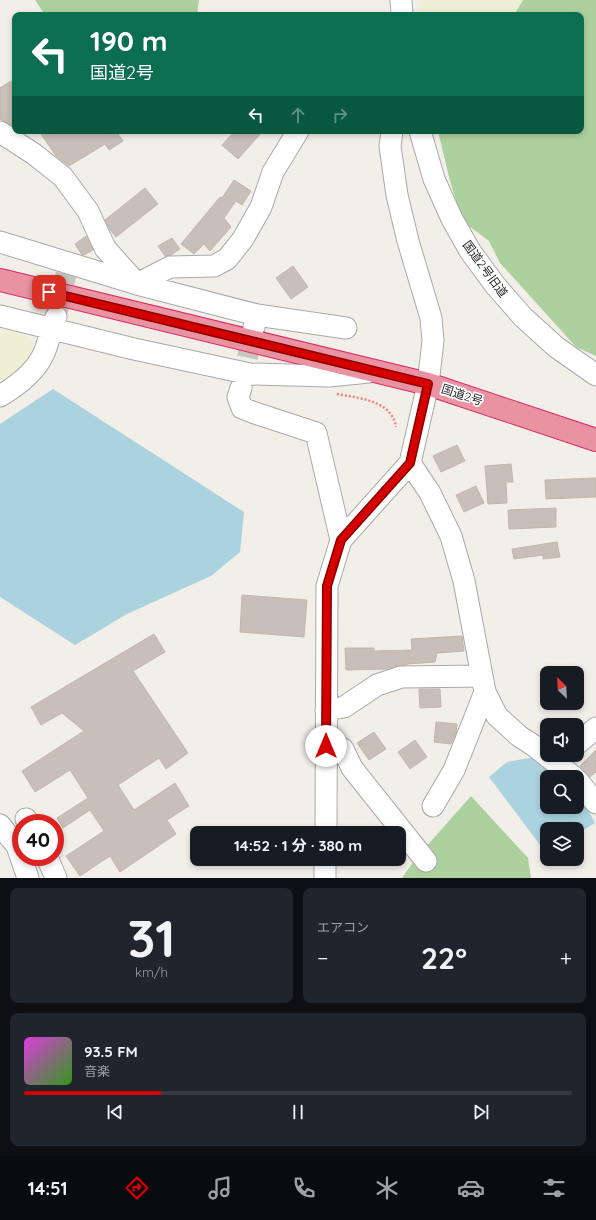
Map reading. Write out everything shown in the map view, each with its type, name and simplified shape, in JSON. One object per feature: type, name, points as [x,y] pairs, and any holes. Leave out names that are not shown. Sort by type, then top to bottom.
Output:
[{"type":"highway","name":"国道2号","points":[[1,280],[428,384],[596,440]]},
{"type":"street","points":[[401,0],[402,12]]},
{"type":"street","points":[[0,132],[34,154],[63,177],[88,211],[105,248],[137,284]]},
{"type":"street","points":[[137,284],[170,267],[214,266],[227,259],[243,239],[254,220],[272,172],[296,134]]},
{"type":"street","points":[[326,826],[327,586],[341,540],[410,463],[428,384],[433,341],[431,318],[408,241],[397,195],[390,146],[392,134]]},
{"type":"street","name":"国道2号旧道","points":[[421,134],[434,179],[452,219],[470,251],[495,285],[523,317],[556,347],[596,375]]},
{"type":"street","points":[[0,242],[67,269],[137,284],[256,321],[346,328]]},
{"type":"street","points":[[0,316],[54,323],[134,349],[250,374],[329,376],[374,371]]},
{"type":"street","points":[[0,396],[34,369],[44,353],[54,323]]},
{"type":"street","points":[[241,388],[238,398],[242,408],[316,433],[341,540]]},
{"type":"street","points":[[410,463],[430,493],[451,536],[464,581],[483,684],[497,716],[519,736],[540,748]]},
{"type":"street","points":[[326,710],[344,707],[377,686],[401,677],[483,684]]},
{"type":"street","points":[[433,806],[454,770],[483,684]]},
{"type":"street","points":[[584,738],[596,728]]},
{"type":"street","points":[[326,746],[343,749],[352,768],[426,861]]},
{"type":"street","points":[[562,762],[569,770]]},
{"type":"street","points":[[584,787],[595,799]]},
{"type":"street","points":[[0,825],[17,846],[28,878]]},
{"type":"street","points":[[51,866],[56,878]]},
{"type":"street","points":[[325,878],[326,866]]},
{"type":"green space","points":[[35,0],[199,0],[197,12],[43,12]]},
{"type":"green space","points":[[419,0],[523,0],[516,12],[421,12]]},
{"type":"green space","points":[[523,0],[596,0],[596,356],[576,347],[500,263],[489,241],[462,221],[439,134],[584,134],[584,12],[516,12]]},
{"type":"green space","points":[[0,327],[13,330],[34,341],[25,366],[0,381]]},
{"type":"green space","points":[[471,796],[528,858],[531,878],[402,878],[416,858]]},
{"type":"water","points":[[53,389],[244,512],[240,552],[211,576],[127,614],[75,645],[0,597],[0,424]]},
{"type":"water","points":[[535,757],[551,770],[540,770],[540,814],[584,814],[584,802],[595,823],[584,830],[584,822],[540,822],[540,845],[489,777],[507,762]]},
{"type":"building","points":[[11,81],[12,83],[12,125],[0,119],[0,88]]},
{"type":"building","points":[[41,134],[118,134],[123,141],[109,150],[105,144],[69,166],[56,156]]},
{"type":"building","points":[[232,134],[260,134],[238,159],[222,145]]},
{"type":"building","points":[[234,180],[251,191],[242,205],[236,201],[224,218],[231,227],[210,251],[204,244],[194,254],[181,244],[220,197],[222,198]]},
{"type":"building","points":[[145,188],[158,204],[116,237],[110,230],[105,220]]},
{"type":"building","points":[[86,236],[93,250],[82,255],[75,244]]},
{"type":"building","points":[[172,238],[180,249],[171,255],[165,256],[158,246]]},
{"type":"building","points":[[293,266],[308,287],[291,299],[276,278]]},
{"type":"building","points":[[457,445],[465,461],[441,472],[433,456]]},
{"type":"building","points":[[511,464],[513,482],[506,482],[507,503],[488,504],[485,466]]},
{"type":"building","points":[[596,478],[596,497],[546,499],[545,480]]},
{"type":"building","points":[[476,486],[484,503],[464,512],[456,495]]},
{"type":"building","points":[[556,508],[556,527],[509,529],[508,510]]},
{"type":"building","points":[[557,542],[560,557],[543,559],[543,555],[514,559],[512,549]]},
{"type":"building","points":[[242,595],[307,600],[304,637],[240,632]]},
{"type":"building","points":[[154,634],[165,652],[133,671],[188,753],[166,769],[159,758],[118,785],[134,810],[175,783],[189,806],[167,820],[176,834],[120,872],[110,856],[80,876],[66,856],[104,831],[90,810],[64,827],[63,814],[88,798],[70,770],[35,792],[22,771],[84,731],[62,713],[41,725],[31,707]]},
{"type":"building","points":[[462,636],[464,651],[437,653],[435,662],[407,664],[386,669],[346,670],[345,648],[374,648],[374,651],[412,650],[411,639]]},
{"type":"building","points":[[419,689],[440,689],[441,707],[420,708]]},
{"type":"building","points":[[436,722],[457,724],[456,733],[451,744],[434,742]]},
{"type":"building","points":[[374,732],[386,749],[369,760],[357,743]]},
{"type":"building","points":[[415,740],[427,757],[410,769],[398,752]]},
{"type":"building","points":[[596,750],[596,772],[590,777],[580,766]]},
{"type":"tunnel","points":[[57,313],[66,274]]},
{"type":"tunnel","points":[[241,388],[254,327]]},
{"type":"route","points":[[49,292],[428,384],[410,463],[341,540],[327,586],[326,746]]}]
